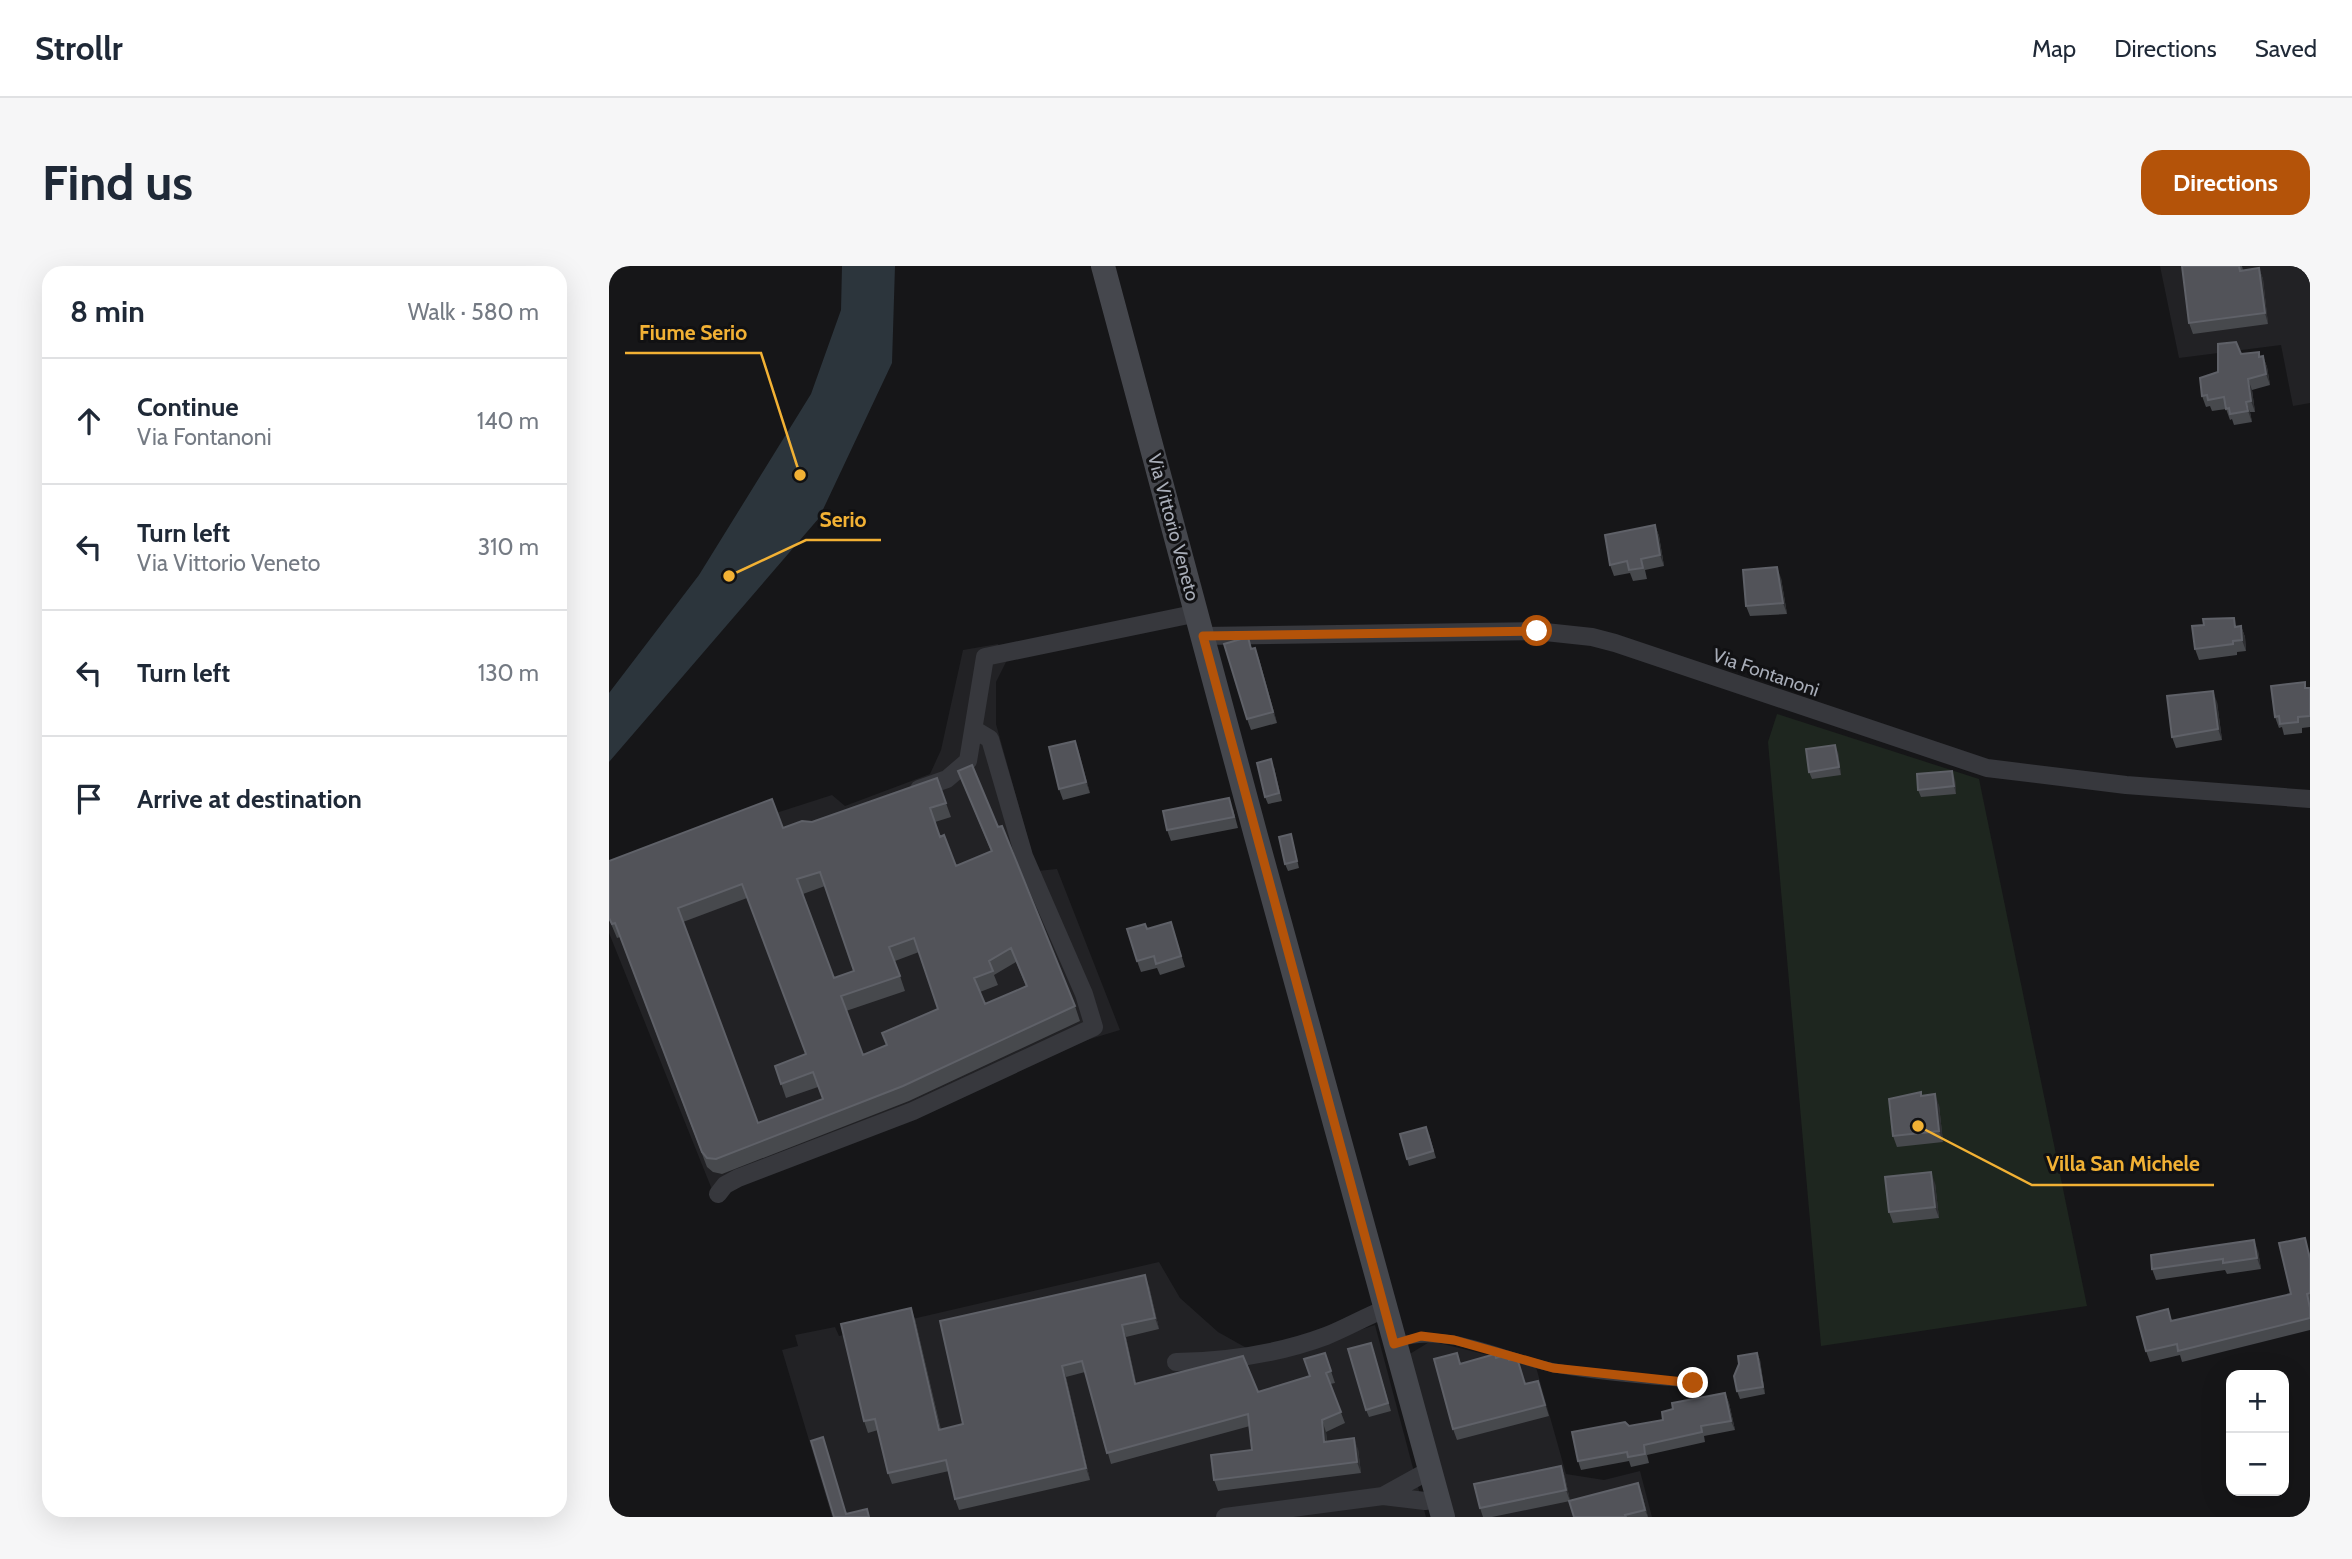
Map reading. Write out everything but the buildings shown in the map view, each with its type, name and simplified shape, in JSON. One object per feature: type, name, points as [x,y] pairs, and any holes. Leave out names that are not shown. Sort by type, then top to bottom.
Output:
[{"type":"main road","name":"Via Vittorio Veneto","points":[[1103,266],[1394,1344],[1441,1508]]},
{"type":"street","name":"Via Fontanoni","points":[[975,730],[985,657],[1201,624],[1570,633],[1615,643],[1987,768],[2126,785],[2310,799]]},
{"type":"street","points":[[718,1194],[725,1185],[737,1178],[913,1111],[1094,1027],[1084,994],[1024,856],[990,739],[975,730],[968,761],[959,771],[947,779],[898,796]]},
{"type":"street","points":[[1176,1362],[1209,1361],[1278,1350],[1325,1336],[1385,1309]]},
{"type":"street","points":[[1383,1496],[1430,1470]]},
{"type":"street","points":[[1225,1517],[1383,1496],[1425,1501],[1441,1508]]},
{"type":"lane","points":[[1394,1344],[1421,1336],[1454,1340],[1553,1368],[1693,1383]]},
{"type":"shaded area","points":[[842,266],[895,266],[892,363],[819,518],[609,762],[609,693],[699,575],[811,394],[841,310]]},
{"type":"shaded area","points":[[2160,266],[2310,266],[2310,403],[2293,406],[2281,345],[2179,358]]},
{"type":"shaded area","points":[[998,644],[1007,660],[996,682],[996,724],[1037,871],[1057,869],[1120,1030],[1057,1049],[713,1192],[609,933],[609,867],[832,795],[845,806],[930,774],[941,750],[963,650]]},
{"type":"shaded area","points":[[1777,714],[1979,779],[2087,1306],[1821,1346],[1768,742]]},
{"type":"shaded area","points":[[1159,1262],[1180,1298],[1218,1332],[1268,1360],[1375,1325],[1426,1517],[832,1517],[782,1350],[798,1346],[795,1335],[835,1327],[839,1336]]},
{"type":"shaded area","points":[[1431,1341],[1536,1367],[1566,1474],[1604,1480],[1640,1471],[1652,1517],[1452,1517],[1408,1355]]},
{"type":"place","name":"Fiume Serio","points":[[800,475]]},
{"type":"place","name":"Serio","points":[[729,576]]},
{"type":"place","name":"Villa San Michele","points":[[1918,1126]]},
{"type":"route","points":[[1537,631],[1203,636],[1394,1344],[1421,1336],[1454,1340],[1553,1368],[1641,1380],[1693,1383]]}]
